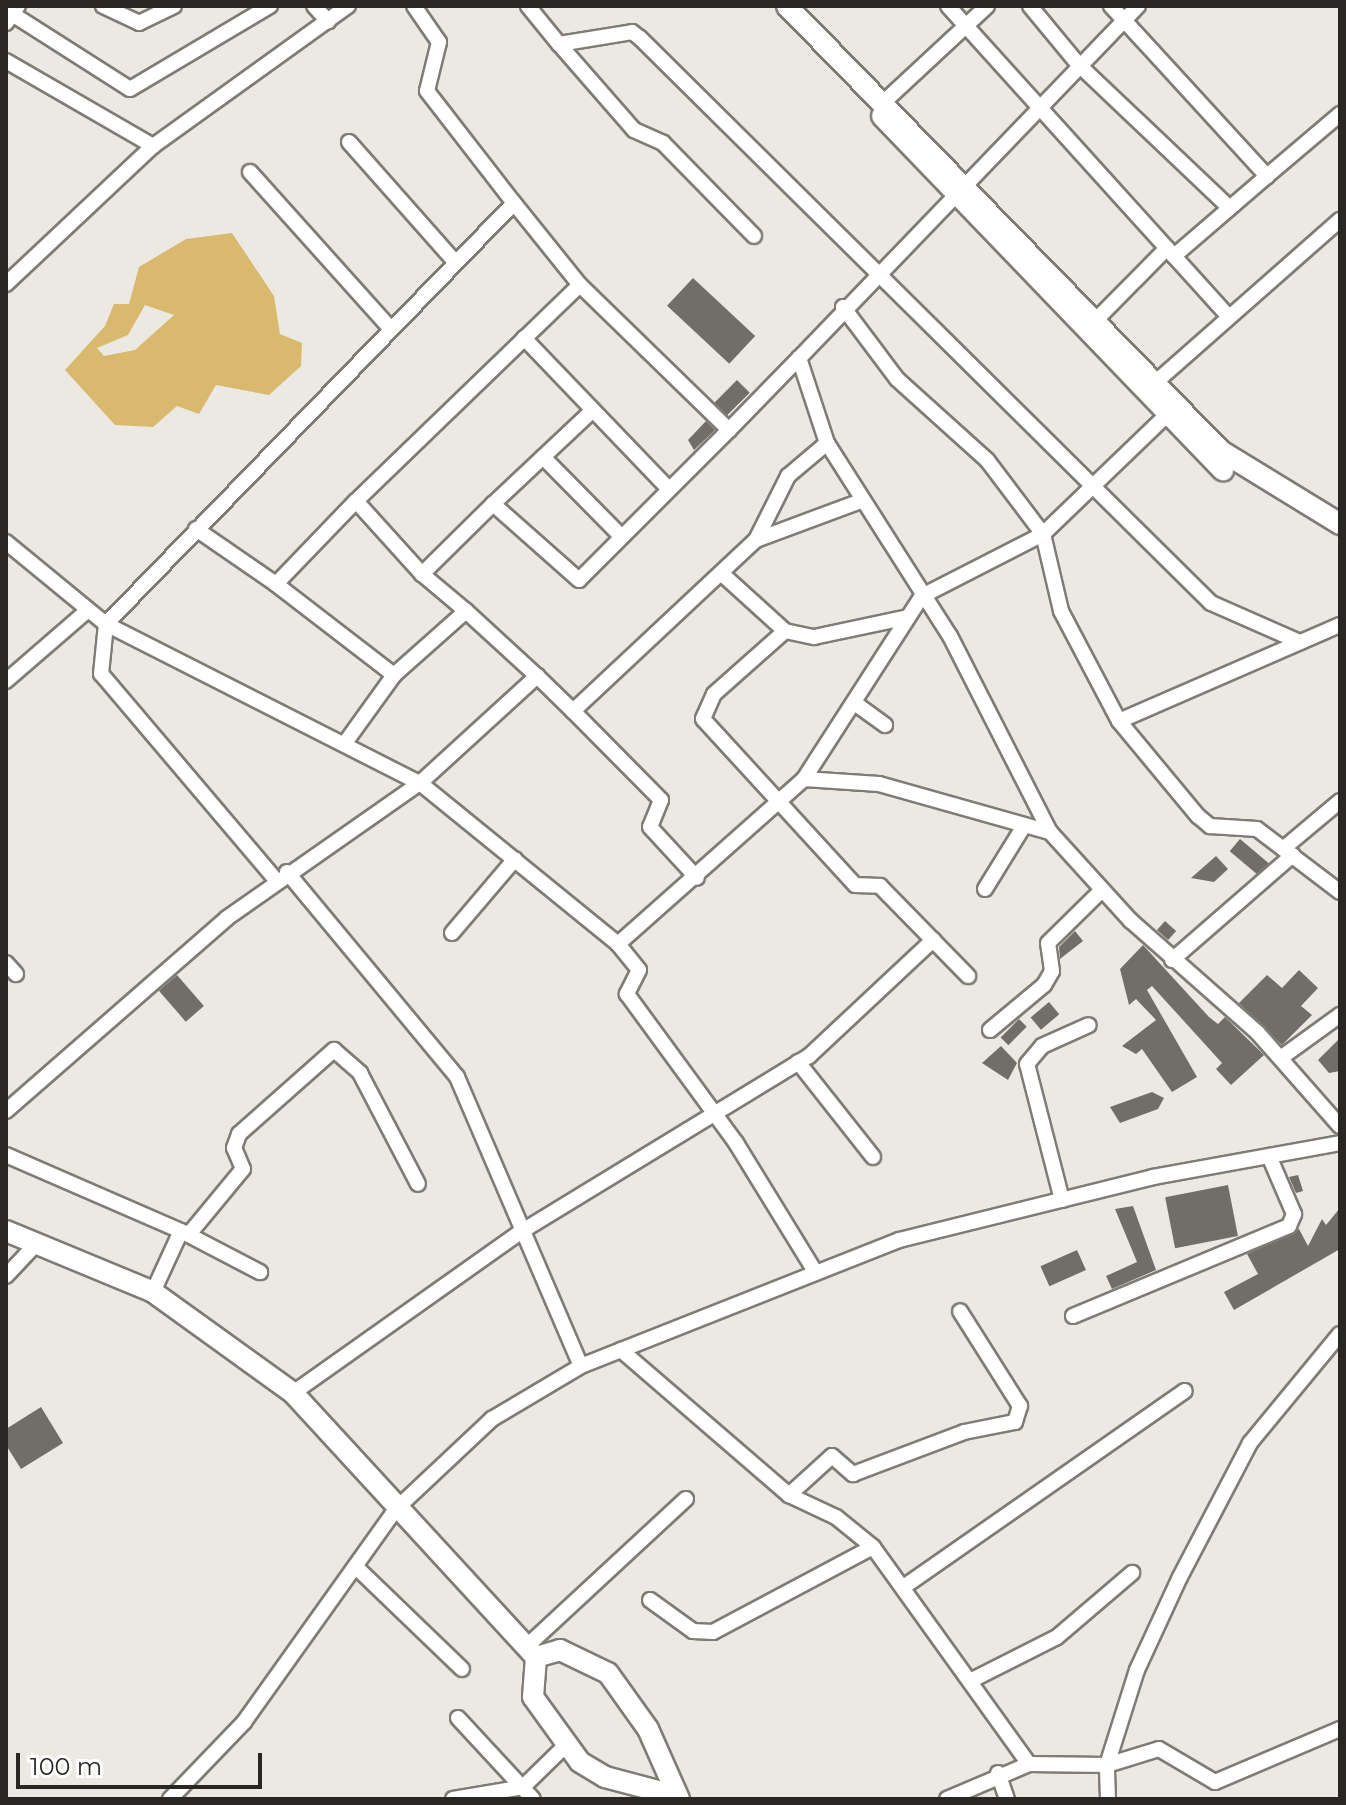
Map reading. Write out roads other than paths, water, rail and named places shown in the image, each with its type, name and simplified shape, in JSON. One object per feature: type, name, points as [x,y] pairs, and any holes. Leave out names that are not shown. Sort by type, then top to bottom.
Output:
[{"type":"street","points":[[103,6],[139,23],[174,6]]},
{"type":"street","points":[[10,14],[130,89],[270,6]]},
{"type":"street","points":[[314,6],[328,21]]},
{"type":"street","points":[[6,284],[153,146],[348,6]]},
{"type":"street","points":[[414,6],[439,42],[427,91],[580,285],[729,430]]},
{"type":"street","points":[[528,6],[634,130],[663,143],[754,236]]},
{"type":"street","points":[[787,6],[823,44],[886,100],[964,191],[1225,472],[1340,539]]},
{"type":"street","points":[[797,6],[806,26]]},
{"type":"street","points":[[948,6],[1226,314]]},
{"type":"street","points":[[886,100],[987,6]]},
{"type":"street","points":[[1030,6],[1078,64],[1230,208]]},
{"type":"street","points":[[1111,6],[1267,176]]},
{"type":"street","points":[[493,504],[575,580],[729,430],[843,307],[964,191],[1037,104],[1138,6]]},
{"type":"street","points":[[559,44],[632,32],[881,273],[1094,493],[1211,603],[1300,642]]},
{"type":"street","points":[[823,44],[831,62],[1096,320],[1149,388]]},
{"type":"street","points":[[8,66],[153,146]]},
{"type":"street","points":[[1096,320],[1170,252],[1230,208],[1340,114]]},
{"type":"street","points":[[349,142],[455,262]]},
{"type":"street","points":[[250,172],[390,328]]},
{"type":"street","points":[[514,203],[106,624],[101,674],[457,1077],[485,1129],[519,1233],[581,1366]]},
{"type":"street","points":[[1149,388],[1226,314],[1340,220]]},
{"type":"street","points":[[6,262],[17,273]]},
{"type":"street","points":[[276,584],[356,501],[580,285]]},
{"type":"street","points":[[843,307],[897,379],[987,460],[1043,534],[1061,611],[1119,721],[1210,826],[1257,829],[1340,892]]},
{"type":"street","points":[[524,338],[669,489]]},
{"type":"street","points":[[799,358],[827,443],[971,675],[1050,832],[1172,960],[1282,1057],[1340,1126]]},
{"type":"street","points":[[422,574],[593,410]]},
{"type":"street","points":[[618,944],[697,878],[804,779],[856,704],[922,596],[1043,534],[1094,493],[1172,412]]},
{"type":"street","points":[[1172,412],[1244,470],[1340,524]]},
{"type":"street","points":[[573,711],[756,540],[788,476],[827,443]]},
{"type":"street","points":[[543,457],[622,537]]},
{"type":"street","points":[[356,501],[422,574],[537,676],[661,800],[650,827],[697,878]]},
{"type":"street","points":[[756,540],[861,501]]},
{"type":"street","points":[[196,529],[276,584],[394,675]]},
{"type":"street","points":[[6,542],[106,624],[420,783],[618,944],[639,970],[627,994],[712,1109],[814,1270]]},
{"type":"street","points":[[721,573],[785,631],[814,637],[908,617]]},
{"type":"street","points":[[6,681],[88,610]]},
{"type":"street","points":[[345,743],[394,675],[466,611]]},
{"type":"street","points":[[1119,721],[1340,625]]},
{"type":"street","points":[[785,631],[703,711],[709,728],[855,885],[880,886],[968,976]]},
{"type":"street","points":[[6,1111],[282,876],[420,783],[537,676]]},
{"type":"street","points":[[856,704],[885,725]]},
{"type":"street","points":[[804,779],[879,784],[1022,829],[1050,832]]},
{"type":"street","points":[[1172,960],[1340,801]]},
{"type":"street","points":[[985,889],[1022,829]]},
{"type":"street","points":[[452,933],[515,859]]},
{"type":"street","points":[[990,1030],[1044,985],[1052,971],[1048,943],[1102,890]]},
{"type":"street","points":[[293,1393],[519,1233],[712,1109],[798,1062],[933,940]]},
{"type":"street","points":[[1282,1057],[1340,1015]]},
{"type":"street","points":[[1062,1200],[1027,1064],[1042,1046],[1089,1025]]},
{"type":"street","points":[[153,1292],[185,1232],[243,1169],[234,1148],[239,1134],[334,1050],[360,1073],[418,1184]]},
{"type":"street","points":[[798,1062],[873,1157]]},
{"type":"street","points":[[170,1799],[244,1722],[396,1509],[492,1419],[581,1366],[814,1270],[1062,1200],[1340,1143]]},
{"type":"street","points":[[6,1155],[185,1232],[260,1272]]},
{"type":"street","points":[[1073,1316],[1289,1226],[1294,1214],[1269,1156]]},
{"type":"street","points":[[6,1231],[153,1292],[293,1393],[396,1509],[531,1652],[533,1697],[565,1746],[605,1777],[653,1796],[678,1798],[648,1729],[608,1673],[560,1650],[531,1652]]},
{"type":"street","points":[[6,1276],[36,1244]]},
{"type":"street","points":[[789,1495],[832,1456],[853,1474],[964,1432],[1015,1422],[1020,1406],[960,1311]]},
{"type":"street","points":[[1108,1799],[1107,1765],[1152,1635],[1250,1443],[1340,1334]]},
{"type":"street","points":[[621,1350],[789,1495],[836,1517],[873,1547],[905,1586],[1029,1764]]},
{"type":"street","points":[[905,1586],[1185,1391]]},
{"type":"street","points":[[531,1652],[686,1499]]},
{"type":"street","points":[[650,1600],[693,1631],[713,1632],[873,1547]]},
{"type":"street","points":[[356,1567],[462,1669]]},
{"type":"street","points":[[970,1681],[1057,1637],[1132,1573]]},
{"type":"street","points":[[458,1718],[528,1793]]},
{"type":"street","points":[[947,1799],[998,1773],[1029,1764],[1107,1765],[1159,1749],[1215,1782],[1340,1729]]},
{"type":"street","points":[[453,1799],[528,1793],[565,1746]]},
{"type":"street","points":[[998,1773],[1007,1799]]}]
